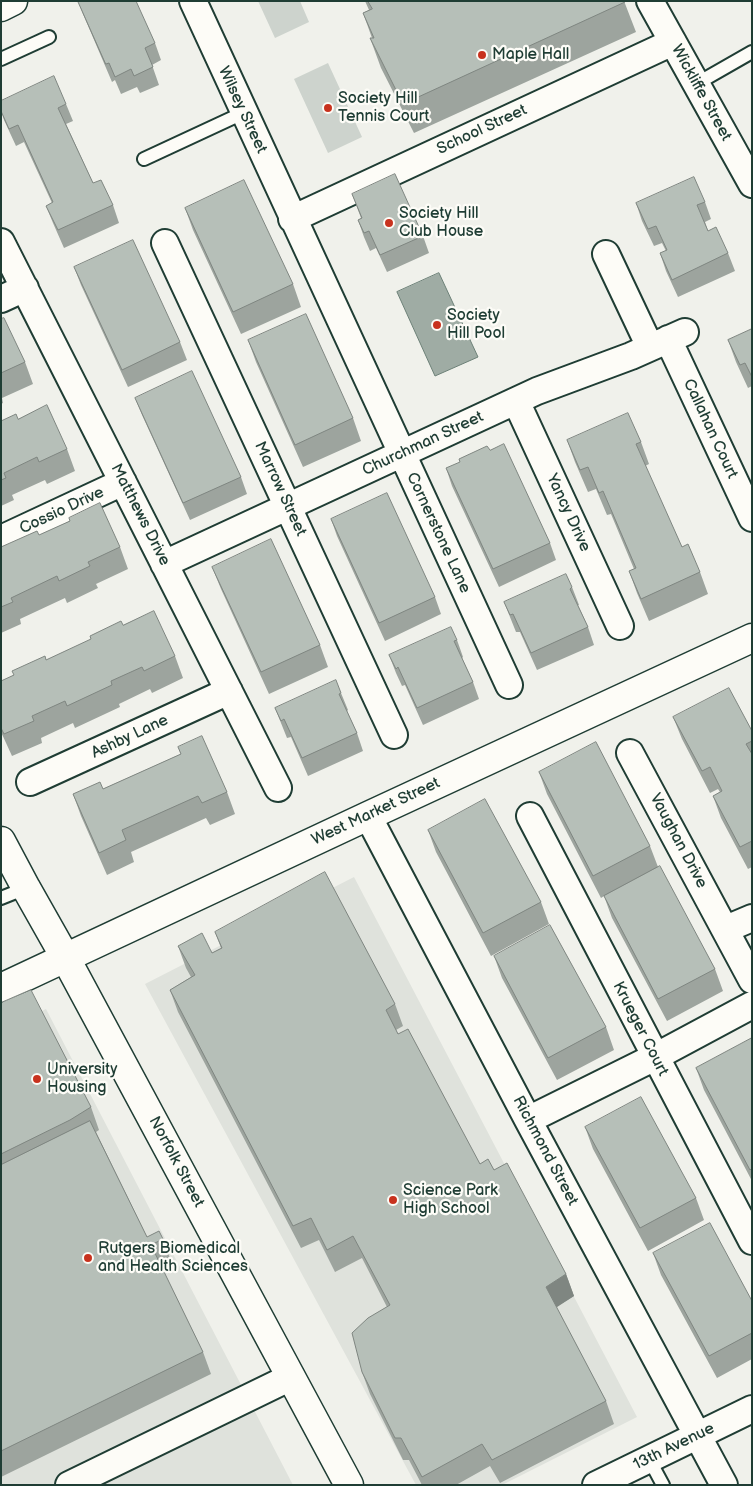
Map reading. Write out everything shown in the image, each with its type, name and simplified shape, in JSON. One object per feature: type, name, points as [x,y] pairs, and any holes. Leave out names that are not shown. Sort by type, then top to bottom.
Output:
[{"type":"main road","points":[[1,7],[13,1]]},
{"type":"main road","name":"West Market Street","points":[[1,988],[752,638]]},
{"type":"main road","name":"Norfolk Street","points":[[1,841],[13,893],[65,957],[349,1485]]},
{"type":"street","name":"Wilsey Street","points":[[192,1],[292,219]]},
{"type":"street","name":"Wickliffe Street","points":[[650,1],[752,184]]},
{"type":"street","name":"School Street","points":[[292,219],[673,42]]},
{"type":"street","name":"Cornerstone Lane","points":[[292,219],[509,684]]},
{"type":"street","name":"Matthews Drive","points":[[1,242],[278,788]]},
{"type":"street","name":"Marrow Street","points":[[166,243],[394,735]]},
{"type":"street","name":"Callahan Court","points":[[606,254],[668,339],[752,518]]},
{"type":"street","points":[[1,299],[25,288]]},
{"type":"street","name":"Churchman Street","points":[[164,564],[516,401],[668,339]]},
{"type":"street","name":"Yancy Drive","points":[[516,401],[620,626]]},
{"type":"street","name":"Cossio Drive","points":[[1,539],[123,482]]},
{"type":"street","name":"Ashby Lane","points":[[30,782],[229,691]]},
{"type":"street","name":"Vaughan Drive","points":[[630,753],[752,980]]},
{"type":"street","name":"Richmond Street","points":[[368,816],[528,1120],[724,1485]]},
{"type":"street","name":"Krueger Court","points":[[530,816],[752,1241]]},
{"type":"street","points":[[726,930],[752,918]]},
{"type":"street","points":[[528,1120],[655,1057],[752,1005]]},
{"type":"street","points":[[69,1485],[291,1377]]},
{"type":"street","name":"13th Avenue","points":[[596,1485],[752,1409]]},
{"type":"lane","points":[[1,59],[49,37]]},
{"type":"lane","points":[[696,84],[752,52]]},
{"type":"lane","points":[[144,159],[244,113]]},
{"type":"lane","points":[[649,1459],[663,1485]]},
{"type":"shaded area","points":[[258,1],[300,1],[309,22],[275,38]]},
{"type":"shaded area","name":"Society Hill Tennis Court","points":[[328,63],[362,137],[328,153],[294,79]]},
{"type":"shaded area","name":"Society Hill Pool","points":[[439,273],[478,357],[435,376],[397,292]]},
{"type":"shaded area","name":"Science Park High School","points":[[354,877],[637,1417],[502,1485],[416,1485],[145,984]]},
{"type":"shaded area","name":"Rutgers Biomedical and Health Sciences","points":[[46,1009],[293,1485],[1,1485],[1,1030]]},
{"type":"building","points":[[78,1],[136,1],[155,43],[145,48],[153,67],[134,76],[131,69],[115,77],[109,63],[106,64]]},
{"type":"building","name":"Maple Hall","points":[[368,1],[625,2],[403,104],[370,38],[374,38],[363,13],[372,9]]},
{"type":"building","points":[[54,76],[66,104],[58,108],[93,183],[101,180],[113,205],[58,230],[46,206],[53,202],[18,125],[9,129],[1,111],[1,101]]},
{"type":"building","name":"Society Hill Club House","points":[[395,174],[423,236],[380,255],[369,231],[364,233],[358,220],[362,218],[352,194]]},
{"type":"building","points":[[694,177],[705,202],[697,205],[708,231],[716,227],[728,253],[672,280],[660,253],[667,250],[656,226],[648,229],[636,203]]},
{"type":"building","points":[[244,180],[293,284],[233,312],[185,208]]},
{"type":"building","points":[[133,240],[180,342],[122,370],[74,267]]},
{"type":"building","points":[[306,314],[353,418],[295,445],[248,340]]},
{"type":"building","points":[[4,318],[25,362],[1,373],[1,319]]},
{"type":"building","points":[[752,329],[752,377],[745,363],[740,365],[728,340]]},
{"type":"building","points":[[192,371],[241,477],[183,503],[135,398]]},
{"type":"building","points":[[47,405],[67,449],[39,462],[37,457],[4,473],[6,478],[1,480],[1,421],[16,414],[18,419]]},
{"type":"building","points":[[628,413],[641,442],[636,444],[682,547],[688,544],[700,572],[641,599],[629,571],[636,568],[603,491],[599,493],[588,467],[580,470],[567,440]]},
{"type":"building","points":[[504,444],[550,543],[493,569],[446,468],[460,462],[459,459],[487,446],[490,450]]},
{"type":"building","points":[[387,493],[435,597],[379,623],[331,519]]},
{"type":"building","points":[[100,503],[120,547],[88,562],[90,566],[59,581],[57,576],[11,598],[13,602],[1,607],[1,547],[37,531],[39,535],[70,521],[69,518]]},
{"type":"building","points":[[271,539],[320,645],[261,672],[212,567]]},
{"type":"building","points":[[566,574],[572,587],[570,589],[588,627],[531,653],[513,614],[510,615],[504,602]]},
{"type":"building","points":[[154,611],[175,656],[144,671],[142,667],[111,681],[112,685],[67,706],[65,701],[32,716],[34,721],[4,734],[1,728],[1,681],[14,675],[12,671],[45,656],[46,660],[91,639],[90,636],[121,621],[123,625]]},
{"type":"building","points":[[451,627],[457,640],[454,641],[473,682],[417,708],[398,667],[396,669],[389,655]]},
{"type":"building","points":[[336,680],[341,693],[339,694],[357,733],[302,758],[284,719],[281,721],[275,708]]},
{"type":"building","points":[[729,688],[752,731],[752,741],[746,744],[752,754],[752,841],[740,847],[713,796],[722,791],[710,767],[702,771],[673,717]]},
{"type":"building","points":[[202,736],[227,792],[202,803],[198,796],[122,830],[126,840],[99,853],[73,794],[100,782],[103,789],[181,754],[178,747]]},
{"type":"building","points":[[596,742],[650,846],[593,876],[539,772]]},
{"type":"building","points":[[485,799],[541,902],[483,933],[428,830]]},
{"type":"building","points":[[660,866],[715,969],[658,999],[604,896]]},
{"type":"building","name":"Science Park High School","points":[[325,872],[395,1004],[386,1010],[398,1034],[408,1029],[480,1164],[488,1159],[494,1170],[507,1163],[566,1274],[546,1287],[606,1401],[492,1460],[482,1444],[422,1477],[401,1438],[395,1438],[362,1372],[352,1333],[368,1318],[390,1305],[353,1236],[327,1250],[311,1218],[293,1226],[170,990],[195,975],[178,946],[202,933],[212,953],[222,948],[215,932]]},
{"type":"building","points":[[550,925],[606,1027],[548,1058],[494,956]]},
{"type":"building","name":"University Housing","points":[[31,990],[91,1107],[70,1120],[1,1154],[1,1003]]},
{"type":"building","points":[[752,1038],[752,1168],[750,1170],[696,1068]]},
{"type":"building","points":[[641,1097],[696,1198],[640,1228],[585,1127]]},
{"type":"building","points":[[90,1121],[147,1237],[159,1231],[163,1239],[151,1245],[203,1352],[1,1451],[1,1165]]},
{"type":"building","points":[[710,1223],[752,1301],[752,1333],[709,1356],[653,1253]]},
{"type":"place","name":"Maple Hall","points":[[482,55]]},
{"type":"place","name":"Society Hill Tennis Court","points":[[328,108]]},
{"type":"place","name":"Society Hill Club House","points":[[389,223]]},
{"type":"place","name":"Society Hill Pool","points":[[437,325]]},
{"type":"place","name":"University Housing","points":[[37,1079]]},
{"type":"place","name":"Science Park High School","points":[[393,1200]]},
{"type":"place","name":"Rutgers Biomedical and Health Sciences","points":[[88,1258]]}]
